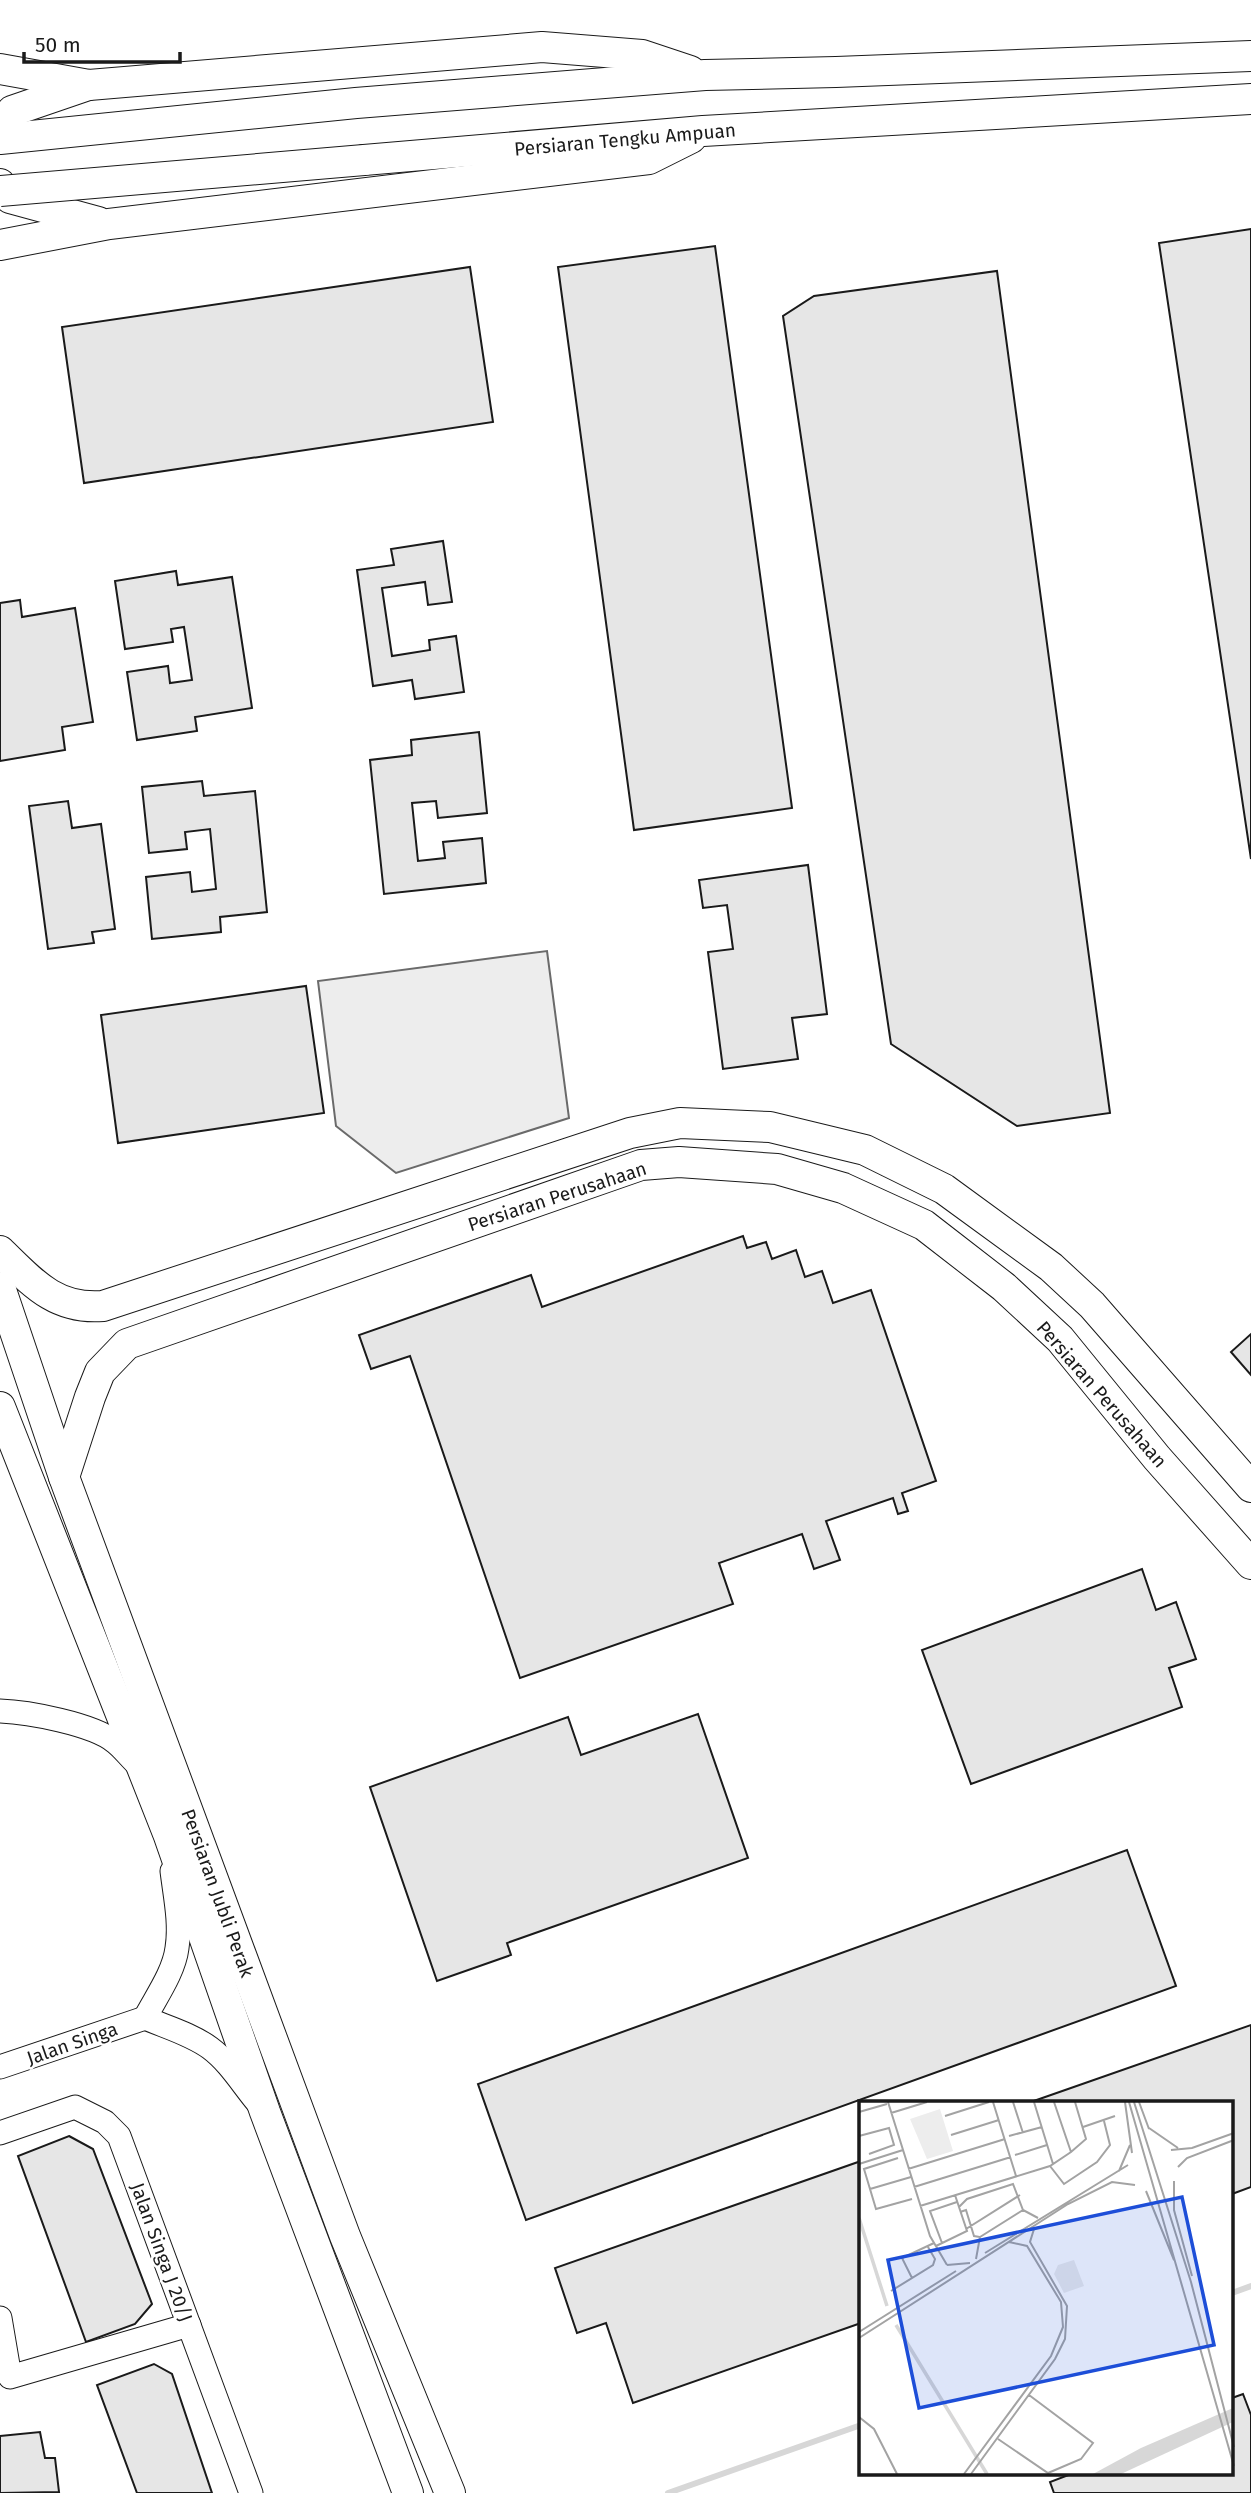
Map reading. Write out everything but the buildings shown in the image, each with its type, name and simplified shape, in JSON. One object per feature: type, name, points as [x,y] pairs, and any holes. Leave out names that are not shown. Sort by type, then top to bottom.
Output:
[{"type":"main road","points":[[0,124],[12,111],[89,85],[541,47],[642,55],[705,75]]},
{"type":"main road","points":[[0,139],[356,103],[705,75],[1251,56]]},
{"type":"main road","points":[[0,69],[89,85]]},
{"type":"main road","name":"Persiaran Tengku Ampuan","points":[[0,191],[703,131],[1251,99]]},
{"type":"main road","points":[[0,245],[109,224],[649,159],[703,131]]},
{"type":"main road","points":[[0,184],[10,198],[109,224]]},
{"type":"main road","points":[[0,261],[51,235]]},
{"type":"main road","name":"Persiaran Perusahaan","points":[[0,1251],[36,1286],[62,1302],[86,1308],[103,1306],[629,1133],[680,1123],[770,1127],[865,1150],[944,1189],[1051,1266],[1092,1305],[1251,1487]]},
{"type":"main road","name":"Persiaran Perusahaan","points":[[65,1477],[100,1372],[127,1344],[641,1165],[679,1162],[777,1169],[843,1188],[924,1225],[1004,1287],[1060,1339],[1157,1458],[1251,1564]]},
{"type":"main road","name":"Persiaran Jubli Perak","points":[[0,1287],[65,1477],[345,2236],[450,2493]]},
{"type":"main road","name":"Persiaran Jubli Perak","points":[[0,1407],[145,1772],[265,2112],[408,2493]]},
{"type":"street","points":[[0,1711],[23,1712],[76,1724],[113,1740],[145,1772]]},
{"type":"street","points":[[169,1836],[178,1923],[177,1950],[170,1970],[145,2018],[209,2047],[224,2060],[265,2112]]},
{"type":"street","name":"Jalan Singa","points":[[0,2067],[145,2018]]},
{"type":"street","name":"Jalan Singa J 20/J","points":[[0,2133],[75,2107],[105,2122],[119,2136],[251,2493]]},
{"type":"street","points":[[0,2318],[10,2377],[189,2325]]},
{"type":"shaded area","points":[[547,951],[569,1118],[396,1173],[336,1126],[318,981]]},
{"type":"waterway","points":[[1234,2292],[1251,2286]]},
{"type":"waterway","points":[[668,2493],[859,2426]]}]
